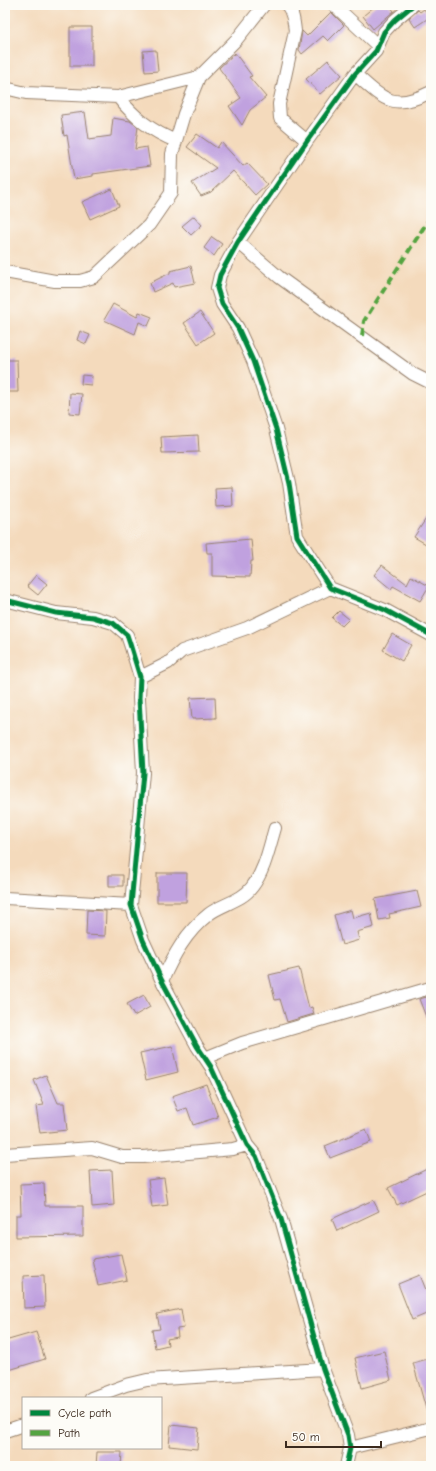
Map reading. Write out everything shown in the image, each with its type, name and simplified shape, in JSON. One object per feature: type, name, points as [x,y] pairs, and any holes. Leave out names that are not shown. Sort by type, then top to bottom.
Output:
[{"type":"street","points":[[5,272],[55,280],[80,281],[94,277],[149,224],[170,193],[172,154],[184,114],[199,77],[237,39],[264,5]]},
{"type":"street","points":[[287,5],[290,8],[294,20],[295,31],[278,104],[280,118],[307,141]]},
{"type":"street","points":[[334,5],[378,46]]},
{"type":"street","points":[[413,5],[395,20],[384,32],[376,51],[355,74],[307,141],[238,242],[220,275],[217,288],[222,304],[238,328],[254,361],[276,429],[289,483],[296,536],[330,588],[385,610],[431,635]]},
{"type":"street","points":[[355,74],[388,101],[406,103],[431,92]]},
{"type":"street","points":[[5,88],[26,93],[118,97],[199,77]]},
{"type":"street","points":[[118,97],[128,110],[151,130],[176,141]]},
{"type":"street","points":[[238,242],[285,281],[413,374],[431,383]]},
{"type":"street","points":[[140,677],[168,663],[182,651],[247,628],[330,588]]},
{"type":"street","points":[[5,600],[56,613],[93,617],[113,623],[127,635],[140,677],[139,698],[143,773],[131,905],[143,940],[162,981],[211,1067],[247,1145],[256,1156],[282,1219],[323,1369],[348,1435],[350,1448],[346,1466]]},
{"type":"street","points":[[162,981],[174,953],[209,913],[233,902],[252,888],[265,864],[275,828]]},
{"type":"street","points":[[5,898],[131,905]]},
{"type":"street","points":[[205,1058],[242,1043],[430,988]]},
{"type":"street","points":[[5,1154],[92,1148],[122,1157],[143,1157],[233,1149],[247,1145]]},
{"type":"street","points":[[94,1397],[126,1385],[148,1380],[323,1369]]},
{"type":"street","points":[[5,1431],[22,1426]]},
{"type":"street","points":[[350,1448],[431,1428]]},
{"type":"building","points":[[376,5],[389,5],[394,11],[373,29],[363,16]]},
{"type":"building","points":[[424,9],[430,17],[415,27],[409,18],[418,10],[420,12]]},
{"type":"building","points":[[331,12],[344,25],[328,41],[323,36],[302,54],[299,50],[302,31],[307,36]]},
{"type":"building","points":[[70,27],[92,27],[92,66],[70,66]]},
{"type":"building","points":[[156,50],[158,71],[145,72],[143,51]]},
{"type":"building","points":[[235,53],[252,76],[249,77],[266,97],[250,110],[242,125],[229,106],[241,98],[219,68]]},
{"type":"building","points":[[328,60],[342,75],[320,94],[306,79]]},
{"type":"building","points":[[85,112],[89,139],[111,136],[113,118],[130,121],[138,127],[135,149],[147,147],[150,166],[93,174],[93,176],[74,179],[67,135],[64,136],[61,115]]},
{"type":"building","points":[[197,134],[217,148],[221,142],[243,166],[247,163],[267,184],[255,195],[233,171],[211,192],[201,196],[192,183],[216,168],[187,147]]},
{"type":"building","points":[[112,189],[119,206],[90,219],[82,202]]},
{"type":"building","points":[[194,216],[202,225],[191,235],[182,226]]},
{"type":"building","points":[[212,237],[222,244],[214,256],[204,248]]},
{"type":"building","points":[[191,266],[195,283],[174,287],[173,283],[153,292],[150,283],[170,273],[170,271]]},
{"type":"building","points":[[113,304],[137,317],[139,312],[152,317],[148,326],[139,322],[135,334],[104,320]]},
{"type":"building","points":[[200,312],[214,333],[198,344],[184,323]]},
{"type":"building","points":[[80,331],[90,335],[86,344],[77,340]]},
{"type":"building","points":[[5,360],[17,360],[18,392],[5,392]]},
{"type":"building","points":[[82,375],[92,376],[91,385],[81,384]]},
{"type":"building","points":[[70,393],[82,394],[80,414],[69,413]]},
{"type":"building","points":[[198,435],[199,452],[162,453],[161,437]]},
{"type":"building","points":[[232,487],[233,506],[216,507],[215,488]]},
{"type":"building","points":[[431,511],[431,547],[414,537]]},
{"type":"building","points":[[251,539],[253,561],[251,561],[250,577],[212,576],[212,553],[207,553],[206,543]]},
{"type":"building","points":[[382,565],[407,584],[411,576],[429,586],[420,601],[393,586],[391,589],[374,575]]},
{"type":"building","points":[[36,575],[47,584],[38,595],[27,586]]},
{"type":"building","points":[[339,611],[349,619],[342,626],[332,618]]},
{"type":"building","points":[[392,634],[411,645],[402,661],[383,650]]},
{"type":"building","points":[[215,697],[216,718],[192,719],[190,698]]},
{"type":"building","points":[[157,873],[187,873],[186,902],[157,902]]},
{"type":"building","points":[[109,875],[123,875],[123,886],[109,886]]},
{"type":"building","points":[[417,891],[421,907],[389,914],[390,918],[379,920],[375,899]]},
{"type":"building","points":[[87,910],[106,911],[105,936],[86,935]]},
{"type":"building","points":[[351,910],[353,918],[371,913],[374,927],[357,932],[359,940],[342,945],[334,915]]},
{"type":"building","points":[[299,968],[309,1008],[312,1007],[314,1014],[287,1022],[280,999],[275,1000],[269,975]]},
{"type":"building","points":[[144,995],[150,1007],[134,1016],[127,1004]]},
{"type":"building","points":[[431,996],[431,1027],[430,1027],[419,999]]},
{"type":"building","points":[[172,1046],[178,1072],[146,1080],[140,1053]]},
{"type":"building","points":[[46,1075],[58,1103],[64,1103],[67,1130],[40,1133],[36,1106],[44,1105],[34,1080]]},
{"type":"building","points":[[206,1084],[218,1117],[193,1125],[187,1108],[178,1111],[172,1096]]},
{"type":"building","points":[[366,1129],[371,1142],[330,1158],[325,1146]]},
{"type":"building","points":[[431,1167],[431,1189],[397,1205],[388,1188]]},
{"type":"building","points":[[112,1170],[114,1205],[92,1207],[90,1171]]},
{"type":"building","points":[[164,1178],[168,1205],[152,1207],[148,1180]]},
{"type":"building","points":[[44,1183],[45,1206],[83,1206],[83,1236],[16,1237],[16,1215],[21,1215],[20,1184]]},
{"type":"building","points":[[373,1200],[379,1211],[337,1231],[332,1219]]},
{"type":"building","points":[[121,1254],[127,1280],[98,1286],[92,1259]]},
{"type":"building","points":[[44,1275],[45,1307],[24,1308],[23,1276]]},
{"type":"building","points":[[420,1275],[431,1302],[431,1312],[412,1320],[398,1284]]},
{"type":"building","points":[[181,1309],[184,1328],[177,1329],[178,1337],[167,1339],[168,1345],[155,1348],[152,1330],[160,1329],[157,1314]]},
{"type":"building","points":[[36,1332],[45,1359],[9,1370],[5,1357],[5,1341]]},
{"type":"building","points":[[384,1351],[391,1380],[362,1388],[355,1358]]},
{"type":"building","points":[[431,1358],[431,1416],[428,1416],[413,1363]]},
{"type":"building","points":[[171,1425],[199,1428],[197,1449],[169,1446]]},
{"type":"building","points":[[97,1452],[122,1452],[121,1466],[96,1466]]},
{"type":"marked path","points":[[362,336],[364,321],[431,216]]},
{"type":"cycle path","points":[[413,5],[395,20],[384,32],[376,51],[355,74],[307,141],[238,242],[220,275],[217,288],[222,304],[238,328],[253,361],[276,429],[289,483],[297,536],[330,588],[385,610],[431,635]]},
{"type":"cycle path","points":[[5,600],[56,613],[93,617],[113,623],[127,635],[140,677],[139,698],[143,773],[131,905],[143,940],[162,981],[197,1046],[211,1067],[247,1145],[256,1156],[281,1219],[323,1369],[348,1435],[350,1448],[346,1466]]}]
